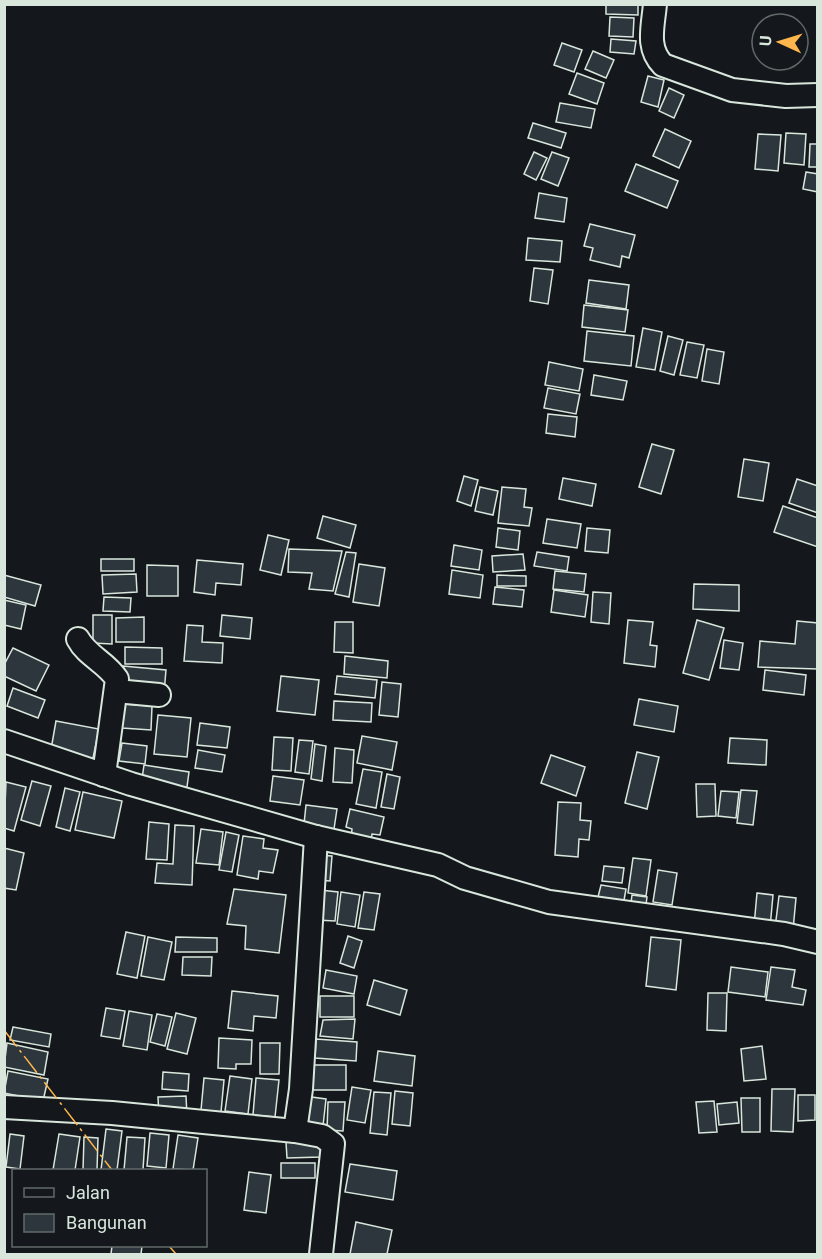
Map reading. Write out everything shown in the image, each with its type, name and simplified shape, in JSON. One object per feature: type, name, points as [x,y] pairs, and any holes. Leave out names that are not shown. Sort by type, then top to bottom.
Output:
[{"type":"street","points":[[655,4],[651,47],[654,56],[663,65],[732,90],[786,96],[818,95]]},
{"type":"street","points":[[78,639],[84,650],[110,669],[117,679],[104,775]]},
{"type":"street","points":[[116,691],[159,695]]},
{"type":"street","points":[[4,741],[104,775],[316,837],[438,865],[465,878],[549,902],[784,934],[818,942]]},
{"type":"street","points":[[296,1131],[301,1089],[316,837]]},
{"type":"street","points":[[4,1107],[111,1113],[296,1131],[322,1136],[333,1144],[321,1254]]},
{"type":"building","points":[[606,4],[638,4],[638,15],[606,14]]},
{"type":"building","points":[[610,17],[634,18],[633,37],[609,36]]},
{"type":"building","points":[[611,39],[636,41],[634,54],[610,52]]},
{"type":"building","points":[[562,43],[582,50],[574,72],[554,65]]},
{"type":"building","points":[[593,51],[614,60],[606,78],[585,69]]},
{"type":"building","points":[[577,73],[604,83],[597,104],[569,94]]},
{"type":"building","points":[[648,76],[664,80],[658,107],[641,102]]},
{"type":"building","points":[[669,88],[684,95],[674,118],[659,111]]},
{"type":"building","points":[[560,103],[595,109],[591,128],[556,122]]},
{"type":"building","points":[[533,123],[566,133],[561,148],[528,138]]},
{"type":"building","points":[[665,129],[691,141],[679,168],[653,156]]},
{"type":"building","points":[[786,133],[806,134],[804,165],[784,163]]},
{"type":"building","points":[[758,134],[781,135],[778,171],[755,169]]},
{"type":"building","points":[[810,144],[818,144],[818,167],[809,167]]},
{"type":"building","points":[[534,152],[547,158],[536,180],[524,174]]},
{"type":"building","points":[[552,152],[569,158],[558,186],[541,179]]},
{"type":"building","points":[[636,164],[678,181],[667,208],[625,191]]},
{"type":"building","points":[[806,172],[818,174],[818,192],[803,189]]},
{"type":"building","points":[[539,193],[567,198],[564,222],[535,218]]},
{"type":"building","points":[[590,224],[635,235],[629,258],[622,256],[620,267],[590,260],[593,248],[584,246]]},
{"type":"building","points":[[528,238],[562,241],[560,262],[526,260]]},
{"type":"building","points":[[534,268],[553,270],[548,304],[530,301]]},
{"type":"building","points":[[589,280],[629,285],[626,309],[586,303]]},
{"type":"building","points":[[584,305],[628,310],[625,332],[582,327]]},
{"type":"building","points":[[643,328],[662,332],[655,370],[636,367]]},
{"type":"building","points":[[587,331],[634,336],[631,366],[584,361]]},
{"type":"building","points":[[668,336],[683,340],[674,375],[660,371]]},
{"type":"building","points":[[687,342],[704,345],[697,378],[680,375]]},
{"type":"building","points":[[707,349],[724,352],[719,384],[702,381]]},
{"type":"building","points":[[549,362],[583,369],[579,391],[545,385]]},
{"type":"building","points":[[594,375],[627,381],[623,400],[591,395]]},
{"type":"building","points":[[548,388],[580,394],[576,414],[544,408]]},
{"type":"building","points":[[548,414],[577,417],[575,437],[546,433]]},
{"type":"building","points":[[652,444],[674,450],[661,494],[639,487]]},
{"type":"building","points":[[744,459],[769,463],[763,501],[738,497]]},
{"type":"building","points":[[464,476],[478,480],[471,506],[457,501]]},
{"type":"building","points":[[563,478],[596,484],[592,506],[559,499]]},
{"type":"building","points":[[797,479],[818,486],[818,513],[789,503]]},
{"type":"building","points":[[480,487],[498,491],[493,515],[475,511]]},
{"type":"building","points":[[502,487],[526,489],[524,507],[532,508],[529,526],[498,523]]},
{"type":"building","points":[[783,506],[818,518],[818,547],[774,532]]},
{"type":"building","points":[[323,516],[356,525],[350,548],[317,538]]},
{"type":"building","points":[[547,519],[581,524],[577,548],[543,543]]},
{"type":"building","points":[[498,528],[520,531],[518,550],[496,547]]},
{"type":"building","points":[[587,528],[610,530],[608,553],[585,551]]},
{"type":"building","points":[[268,535],[289,540],[281,575],[260,570]]},
{"type":"building","points":[[454,545],[482,550],[479,570],[451,566]]},
{"type":"building","points":[[289,549],[342,551],[333,591],[309,589],[312,573],[288,572]]},
{"type":"building","points":[[346,552],[356,553],[349,597],[335,594]]},
{"type":"building","points":[[537,552],[569,557],[567,571],[534,566]]},
{"type":"building","points":[[523,554],[525,570],[493,572],[492,556]]},
{"type":"building","points":[[101,559],[134,559],[134,571],[101,571]]},
{"type":"building","points":[[197,560],[243,564],[241,585],[216,583],[215,595],[194,592]]},
{"type":"building","points":[[359,564],[385,568],[379,606],[353,602]]},
{"type":"building","points":[[147,565],[178,566],[178,596],[147,596]]},
{"type":"building","points":[[452,570],[483,575],[480,598],[449,594]]},
{"type":"building","points":[[555,571],[586,574],[584,592],[553,589]]},
{"type":"building","points":[[136,574],[137,592],[103,594],[102,575]]},
{"type":"building","points":[[4,575],[41,585],[35,606],[4,597]]},
{"type":"building","points":[[497,575],[526,576],[526,586],[497,586]]},
{"type":"building","points":[[694,584],[739,585],[739,611],[693,609]]},
{"type":"building","points":[[495,587],[524,590],[522,607],[493,604]]},
{"type":"building","points":[[554,590],[588,595],[585,617],[551,612]]},
{"type":"building","points":[[593,592],[611,593],[609,624],[591,622]]},
{"type":"building","points":[[104,597],[131,598],[130,612],[103,611]]},
{"type":"building","points":[[4,600],[26,605],[21,629],[4,625]]},
{"type":"building","points":[[93,615],[112,615],[112,644],[93,643]]},
{"type":"building","points":[[222,615],[252,618],[250,639],[220,636]]},
{"type":"building","points":[[144,617],[144,642],[116,642],[116,618]]},
{"type":"building","points":[[628,620],[653,622],[650,645],[657,646],[655,667],[624,663]]},
{"type":"building","points":[[697,620],[724,628],[709,680],[683,673]]},
{"type":"building","points":[[797,621],[818,623],[818,669],[758,667],[760,641],[795,644]]},
{"type":"building","points":[[335,622],[353,622],[353,653],[334,652]]},
{"type":"building","points":[[187,625],[203,626],[202,642],[223,643],[222,663],[184,661]]},
{"type":"building","points":[[724,640],[743,643],[739,670],[720,668]]},
{"type":"building","points":[[125,647],[162,648],[162,664],[125,664]]},
{"type":"building","points":[[13,648],[49,665],[36,691],[4,676],[4,665]]},
{"type":"building","points":[[345,656],[388,661],[387,678],[344,674]]},
{"type":"building","points":[[123,666],[166,670],[164,693],[121,689]]},
{"type":"building","points":[[765,670],[806,675],[804,695],[763,690]]},
{"type":"building","points":[[281,676],[319,680],[315,715],[277,711]]},
{"type":"building","points":[[337,676],[377,680],[375,698],[335,694]]},
{"type":"building","points":[[382,682],[401,684],[398,717],[379,715]]},
{"type":"building","points":[[13,688],[45,700],[38,718],[7,706]]},
{"type":"building","points":[[639,699],[678,706],[674,732],[634,725]]},
{"type":"building","points":[[334,701],[372,703],[371,722],[333,720]]},
{"type":"building","points":[[123,704],[152,706],[151,730],[122,728]]},
{"type":"building","points":[[158,715],[191,718],[187,757],[154,754]]},
{"type":"building","points":[[56,721],[99,729],[92,763],[50,755]]},
{"type":"building","points":[[200,723],[230,727],[227,748],[197,745]]},
{"type":"building","points":[[362,736],[397,742],[392,770],[357,763]]},
{"type":"building","points":[[274,737],[293,738],[291,771],[272,770]]},
{"type":"building","points":[[730,738],[767,740],[766,765],[728,763]]},
{"type":"building","points":[[299,740],[313,741],[309,774],[295,772]]},
{"type":"building","points":[[122,743],[147,746],[145,764],[119,761]]},
{"type":"building","points":[[315,744],[326,746],[322,781],[311,779]]},
{"type":"building","points":[[335,748],[354,750],[352,783],[333,782]]},
{"type":"building","points":[[198,750],[225,755],[222,772],[195,768]]},
{"type":"building","points":[[637,752],[659,757],[647,809],[625,803]]},
{"type":"building","points":[[551,755],[585,767],[576,796],[541,783]]},
{"type":"building","points":[[144,765],[189,772],[186,794],[141,786]]},
{"type":"building","points":[[363,769],[382,772],[376,808],[356,804]]},
{"type":"building","points":[[387,774],[400,777],[394,809],[381,807]]},
{"type":"building","points":[[273,776],[304,780],[300,805],[270,801]]},
{"type":"building","points":[[32,781],[51,786],[40,826],[21,820]]},
{"type":"building","points":[[6,782],[26,787],[14,831],[4,828]]},
{"type":"building","points":[[696,784],[715,784],[716,816],[697,817]]},
{"type":"building","points":[[65,788],[80,792],[70,831],[56,827]]},
{"type":"building","points":[[741,790],[757,791],[753,825],[737,823]]},
{"type":"building","points":[[721,791],[739,792],[736,818],[718,816]]},
{"type":"building","points":[[83,792],[122,801],[114,838],[75,830]]},
{"type":"building","points":[[558,802],[581,803],[580,820],[591,821],[589,840],[579,839],[578,857],[555,855]]},
{"type":"building","points":[[306,805],[337,809],[334,829],[304,824]]},
{"type":"building","points":[[350,809],[384,817],[380,835],[372,834],[371,842],[351,839],[352,829],[346,827]]},
{"type":"building","points":[[149,822],[169,824],[167,860],[146,859]]},
{"type":"building","points":[[175,825],[194,826],[192,885],[155,883],[157,863],[173,864]]},
{"type":"building","points":[[201,829],[223,832],[219,865],[196,863]]},
{"type":"building","points":[[226,832],[239,835],[232,872],[219,870]]},
{"type":"building","points":[[243,836],[264,839],[263,848],[278,850],[273,873],[259,871],[258,879],[237,875]]},
{"type":"building","points":[[4,848],[24,853],[16,890],[4,888]]},
{"type":"building","points":[[318,855],[332,856],[330,881],[316,880]]},
{"type":"building","points":[[633,858],[651,860],[646,896],[628,893]]},
{"type":"building","points":[[604,866],[624,868],[622,883],[602,881]]},
{"type":"building","points":[[658,870],[677,873],[672,905],[653,902]]},
{"type":"building","points":[[601,885],[626,889],[623,906],[597,901]]},
{"type":"building","points":[[234,889],[286,895],[279,953],[245,949],[246,926],[227,924]]},
{"type":"building","points":[[320,890],[338,892],[335,921],[317,920]]},
{"type":"building","points":[[341,892],[360,895],[355,927],[337,924]]},
{"type":"building","points":[[364,892],[380,894],[374,930],[358,928]]},
{"type":"building","points":[[757,893],[773,895],[770,928],[754,926]]},
{"type":"building","points":[[632,895],[647,897],[645,912],[630,910]]},
{"type":"building","points":[[779,896],[796,898],[793,930],[775,928]]},
{"type":"building","points":[[126,932],[145,936],[137,978],[117,974]]},
{"type":"building","points":[[348,936],[362,941],[354,968],[340,963]]},
{"type":"building","points":[[148,937],[172,942],[164,980],[141,976]]},
{"type":"building","points":[[176,937],[217,938],[217,952],[175,952]]},
{"type":"building","points":[[651,937],[681,940],[676,990],[646,986]]},
{"type":"building","points":[[183,957],[212,957],[211,976],[182,975]]},
{"type":"building","points":[[731,967],[768,972],[765,997],[728,992]]},
{"type":"building","points":[[771,967],[795,970],[792,987],[806,990],[803,1005],[766,1000]]},
{"type":"building","points":[[326,970],[357,976],[354,994],[323,988]]},
{"type":"building","points":[[374,980],[407,990],[400,1015],[367,1005]]},
{"type":"building","points":[[232,991],[278,996],[276,1018],[254,1016],[253,1031],[228,1028]]},
{"type":"building","points":[[708,993],[727,993],[726,1031],[707,1030]]},
{"type":"building","points":[[320,996],[354,996],[354,1017],[320,1017]]},
{"type":"building","points":[[106,1008],[125,1011],[120,1039],[101,1036]]},
{"type":"building","points":[[129,1011],[152,1015],[147,1050],[123,1046]]},
{"type":"building","points":[[176,1013],[196,1018],[187,1054],[167,1049]]},
{"type":"building","points":[[157,1014],[172,1017],[165,1046],[150,1042]]},
{"type":"building","points":[[355,1019],[353,1039],[320,1036],[323,1020]]},
{"type":"building","points":[[13,1027],[51,1034],[49,1047],[10,1040]]},
{"type":"building","points":[[219,1038],[252,1040],[251,1064],[236,1064],[236,1069],[218,1068]]},
{"type":"building","points":[[316,1039],[357,1042],[356,1061],[315,1058]]},
{"type":"building","points":[[7,1043],[48,1052],[44,1075],[4,1067]]},
{"type":"building","points":[[260,1043],[280,1043],[279,1074],[260,1074]]},
{"type":"building","points":[[762,1046],[766,1079],[744,1081],[741,1049]]},
{"type":"building","points":[[378,1051],[415,1056],[412,1086],[374,1081]]},
{"type":"building","points":[[307,1065],[346,1065],[346,1090],[307,1090]]},
{"type":"building","points":[[8,1071],[48,1079],[43,1101],[4,1093]]},
{"type":"building","points":[[163,1072],[189,1074],[188,1091],[162,1089]]},
{"type":"building","points":[[230,1076],[252,1079],[248,1114],[225,1111]]},
{"type":"building","points":[[204,1078],[224,1080],[221,1112],[201,1110]]},
{"type":"building","points":[[256,1078],[279,1080],[275,1117],[253,1115]]},
{"type":"building","points":[[352,1087],[371,1090],[365,1123],[347,1120]]},
{"type":"building","points":[[772,1089],[795,1089],[793,1132],[771,1131]]},
{"type":"building","points":[[395,1091],[413,1093],[410,1126],[392,1124]]},
{"type":"building","points":[[374,1092],[391,1093],[387,1135],[370,1133]]},
{"type":"building","points":[[798,1095],[815,1095],[815,1120],[798,1121]]},
{"type":"building","points":[[186,1096],[187,1116],[159,1118],[158,1097]]},
{"type":"building","points":[[304,1096],[326,1099],[323,1126],[300,1123]]},
{"type":"building","points":[[741,1098],[760,1098],[760,1132],[742,1132]]},
{"type":"building","points":[[714,1101],[717,1132],[699,1133],[696,1102]]},
{"type":"building","points":[[328,1102],[345,1102],[343,1131],[327,1130]]},
{"type":"building","points":[[737,1102],[739,1123],[719,1125],[717,1104]]},
{"type":"building","points":[[106,1129],[122,1131],[117,1169],[101,1169]]},
{"type":"building","points":[[150,1133],[169,1135],[166,1168],[147,1166]]},
{"type":"building","points":[[10,1134],[24,1136],[20,1169],[6,1167]]},
{"type":"building","points":[[59,1134],[80,1137],[75,1169],[53,1169]]},
{"type":"building","points":[[178,1135],[198,1138],[193,1169],[173,1169]]},
{"type":"building","points":[[84,1137],[98,1138],[97,1169],[83,1169]]},
{"type":"building","points":[[127,1137],[145,1138],[143,1169],[124,1169]]},
{"type":"building","points":[[320,1141],[321,1157],[287,1158],[286,1142]]},
{"type":"building","points":[[281,1163],[315,1163],[315,1178],[281,1178]]},
{"type":"building","points":[[350,1164],[397,1171],[393,1200],[345,1192]]},
{"type":"building","points":[[249,1172],[271,1175],[266,1213],[244,1210]]},
{"type":"building","points":[[356,1222],[392,1230],[387,1254],[350,1254]]},
{"type":"building","points":[[112,1247],[142,1247],[141,1254],[111,1254]]},
{"type":"power","points":[[4,1030],[111,1169]]},
{"type":"power","points":[[170,1247],[176,1254]]}]
